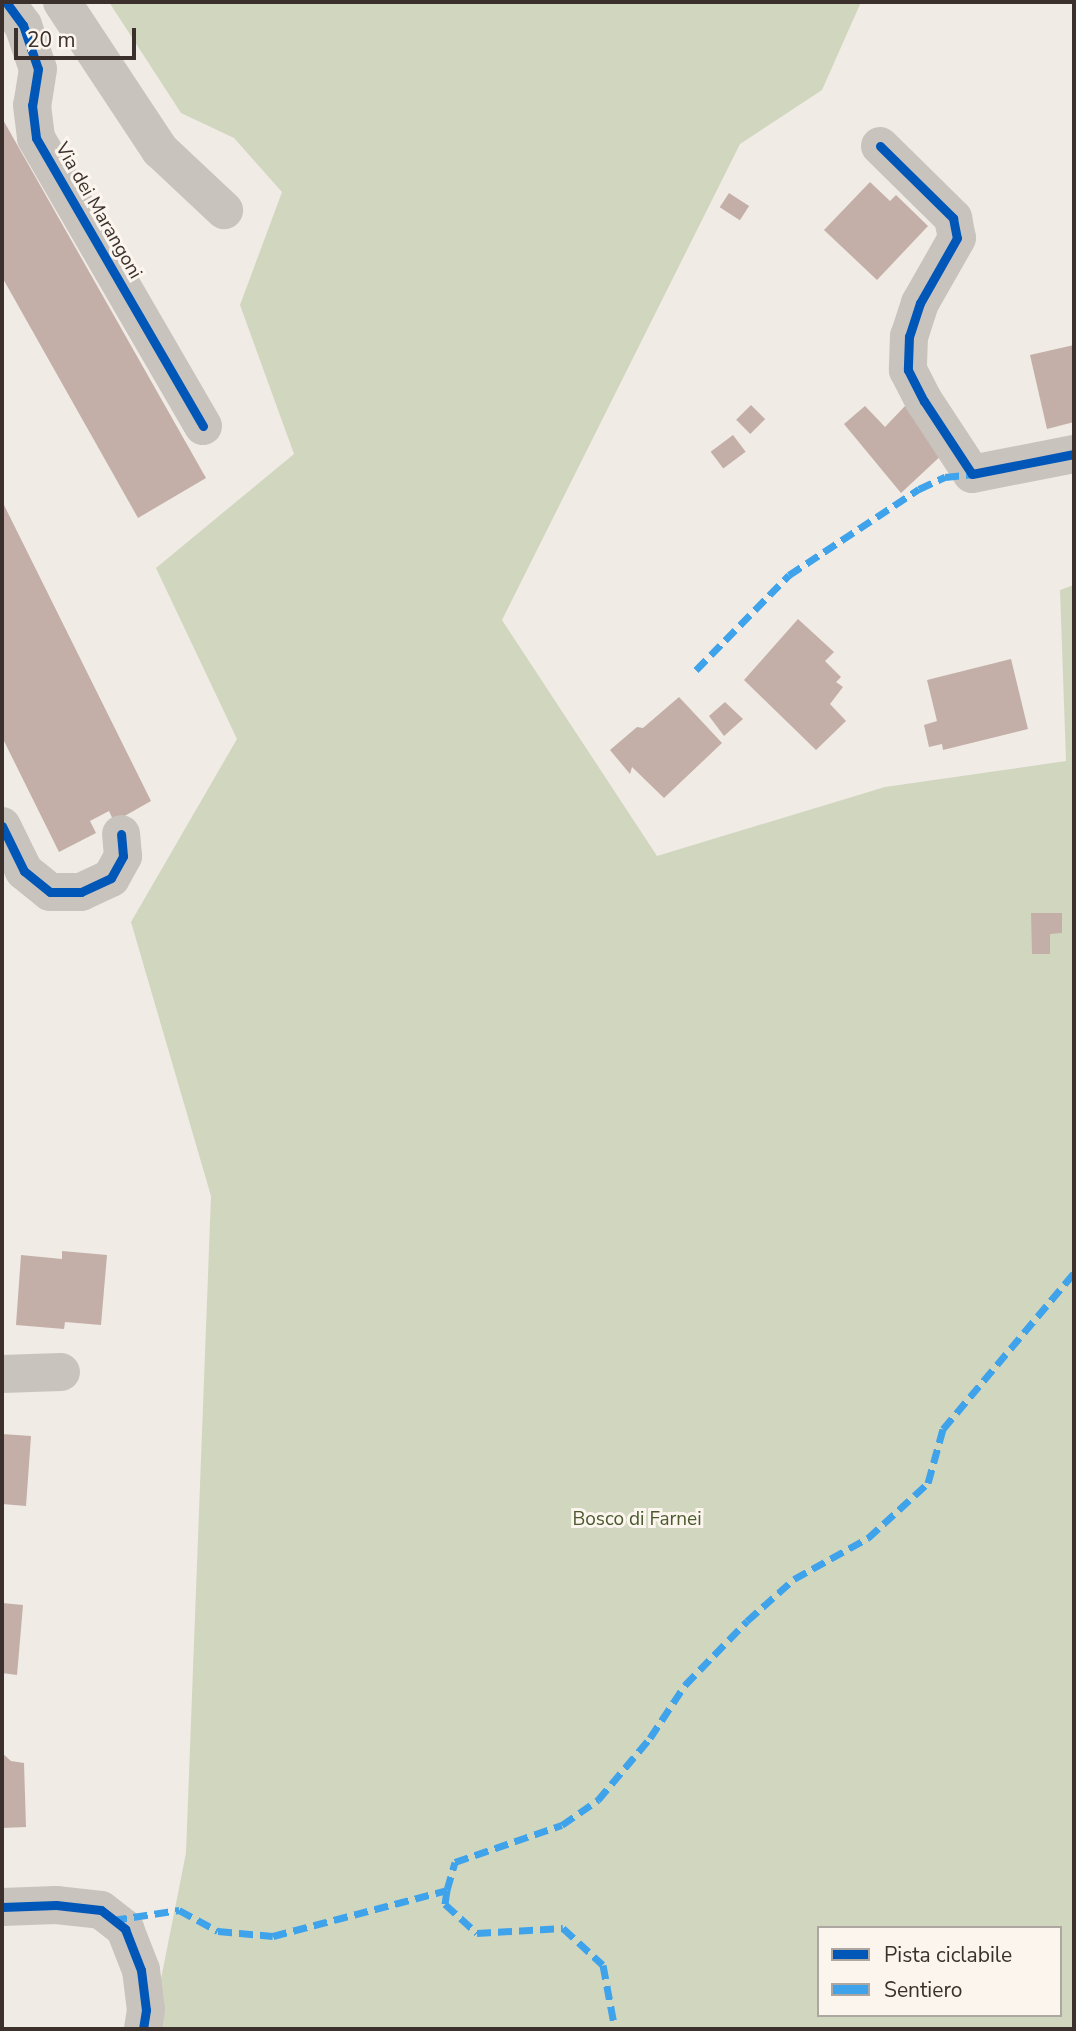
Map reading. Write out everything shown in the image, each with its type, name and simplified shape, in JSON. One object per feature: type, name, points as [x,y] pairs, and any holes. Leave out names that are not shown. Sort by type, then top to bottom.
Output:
[{"type":"street","name":"Via dei Marangoni","points":[[6,2],[23,25],[38,69],[32,105],[36,138],[203,426]]},
{"type":"street","points":[[62,2],[160,150],[224,210]]},
{"type":"street","points":[[880,146],[953,218],[957,238],[920,303],[909,336],[908,370],[924,401],[972,474],[1074,454]]},
{"type":"street","points":[[2,826],[24,871],[50,892],[81,892],[111,878],[124,856],[121,834]]},
{"type":"street","points":[[2,1374],[61,1371]]},
{"type":"street","points":[[2,1907],[56,1905],[102,1910],[125,1929],[141,1970],[146,2010],[143,2029]]},
{"type":"green space","name":"Bosco di Farnei","points":[[109,2],[861,2],[822,90],[740,144],[502,620],[657,856],[885,787],[1066,761],[1060,590],[1074,585],[1074,2029],[151,2029],[186,1853],[211,1196],[131,922],[237,739],[156,568],[294,454],[240,305],[282,192],[234,138],[181,113]]},
{"type":"building","points":[[2,118],[206,478],[138,518],[2,277]]},
{"type":"building","points":[[870,182],[890,201],[896,195],[928,226],[877,280],[824,230]]},
{"type":"building","points":[[729,193],[749,206],[740,220],[720,207]]},
{"type":"building","points":[[1074,345],[1074,422],[1047,429],[1030,355]]},
{"type":"building","points":[[751,405],[765,419],[750,434],[736,420]]},
{"type":"building","points":[[865,406],[885,427],[905,406],[945,452],[901,493],[844,424]]},
{"type":"building","points":[[733,435],[746,452],[723,469],[711,452]]},
{"type":"building","points":[[2,501],[151,801],[114,822],[109,811],[90,821],[96,833],[59,852],[2,737]]},
{"type":"building","points":[[798,619],[834,652],[825,661],[841,677],[836,682],[843,687],[830,704],[846,721],[816,750],[744,680]]},
{"type":"building","points":[[1011,659],[1028,729],[943,750],[942,744],[929,747],[924,725],[937,721],[927,680]]},
{"type":"building","points":[[679,697],[722,743],[664,798],[632,767],[630,774],[610,750],[637,727],[643,728]]},
{"type":"building","points":[[725,702],[743,719],[724,736],[709,716]]},
{"type":"building","points":[[1031,913],[1062,913],[1062,933],[1050,934],[1050,954],[1032,954]]},
{"type":"building","points":[[62,1251],[107,1255],[101,1325],[65,1322],[64,1329],[16,1325],[21,1255],[62,1259]]},
{"type":"building","points":[[2,1434],[31,1436],[26,1506],[2,1504]]},
{"type":"building","points":[[2,1603],[23,1605],[17,1675],[2,1673]]},
{"type":"building","points":[[2,1753],[11,1761],[24,1763],[26,1827],[2,1828]]},
{"type":"marked path","points":[[696,670],[789,575],[919,489],[945,477],[972,474]]},
{"type":"marked path","points":[[113,1920],[179,1910],[218,1931],[273,1936],[447,1890],[455,1862],[562,1825],[598,1800],[650,1738],[685,1685],[747,1621],[794,1579],[868,1538],[928,1483],[943,1429],[1074,1273]]},
{"type":"marked path","points":[[447,1890],[445,1904],[477,1933],[563,1928],[603,1965],[615,2029]]},
{"type":"cycle path","points":[[6,2],[23,25],[38,69],[32,105],[36,138],[203,426]]},
{"type":"cycle path","points":[[880,146],[953,218],[957,238],[920,303],[909,336],[908,370],[924,401],[972,474],[1074,454]]},
{"type":"cycle path","points":[[2,826],[24,871],[50,892],[81,892],[111,878],[123,856],[121,834]]},
{"type":"cycle path","points":[[2,1907],[56,1905],[101,1910],[125,1929],[141,1970],[146,2010],[143,2029]]}]
